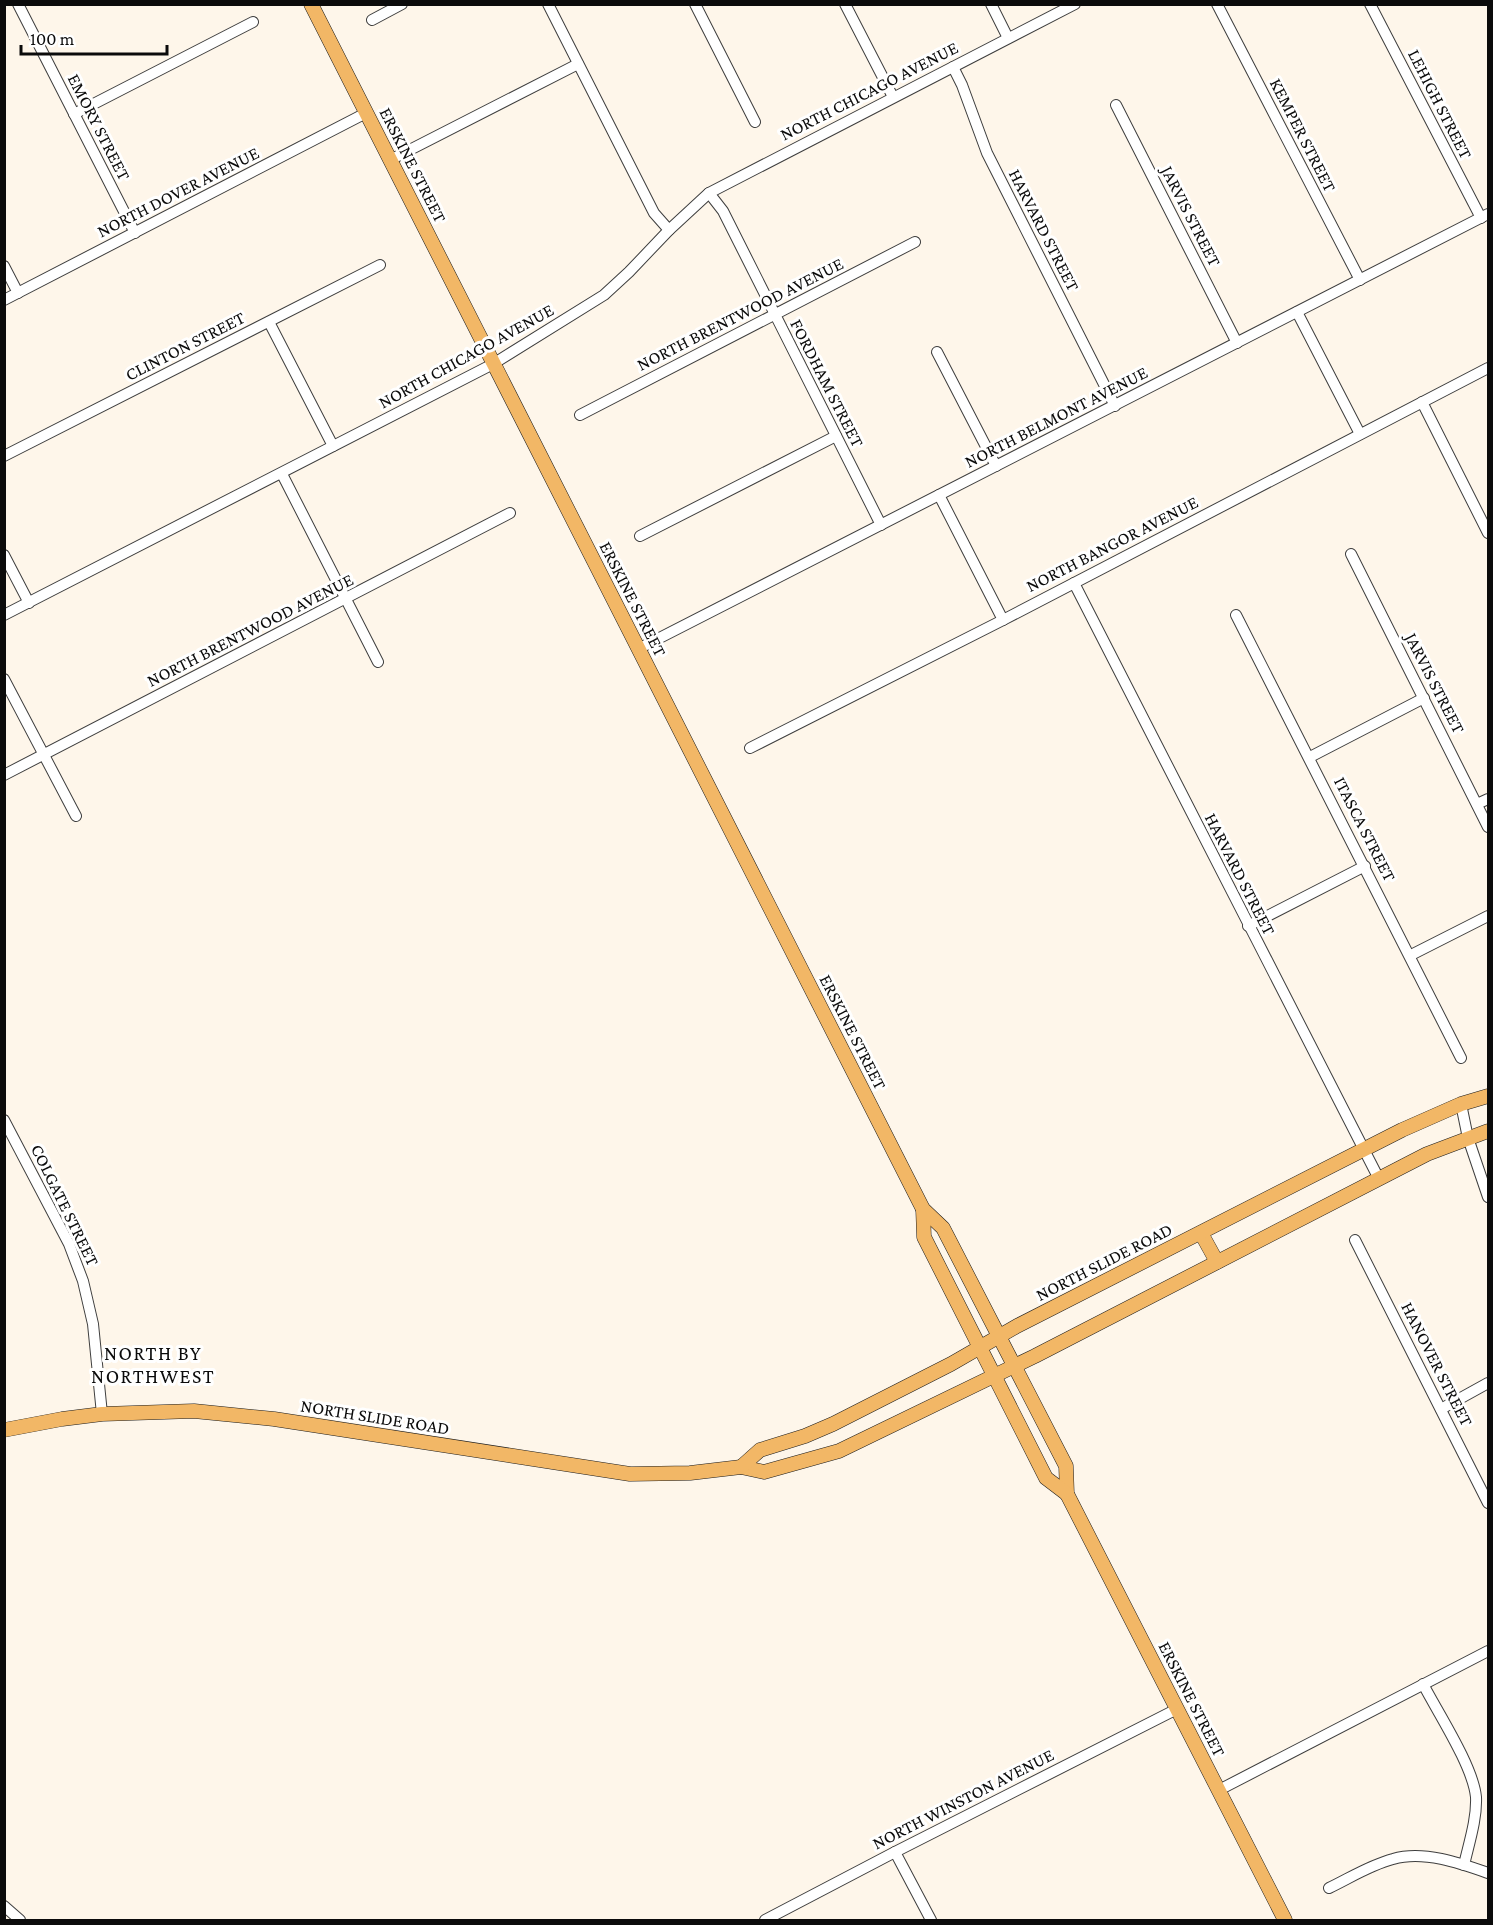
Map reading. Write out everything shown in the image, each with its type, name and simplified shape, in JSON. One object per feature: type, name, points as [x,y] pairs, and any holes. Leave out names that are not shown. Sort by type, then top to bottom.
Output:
[{"type":"main road","name":"ERSKINE STREET","points":[[311,4],[923,1209],[944,1228],[1066,1466],[1067,1494],[1285,1920]]},
{"type":"main road","name":"NORTH SLIDE ROAD","points":[[741,1467],[760,1450],[805,1436],[833,1424],[999,1336],[1427,1118],[1488,1096]]},
{"type":"main road","name":"NORTH SLIDE ROAD","points":[[4,1430],[102,1414],[194,1411],[265,1418],[630,1474],[690,1473],[741,1467],[764,1472],[839,1451],[1014,1366],[1427,1154],[1488,1131]]},
{"type":"main road","name":"ERSKINE STREET","points":[[923,1209],[924,1237],[1046,1478],[1067,1494]]},
{"type":"main road","points":[[1201,1233],[1217,1262]]},
{"type":"street","name":"EMORY STREET","points":[[18,4],[135,232]]},
{"type":"street","points":[[372,20],[402,4]]},
{"type":"street","points":[[548,4],[654,213],[669,230]]},
{"type":"street","points":[[695,4],[755,122]]},
{"type":"street","points":[[845,4],[892,98]]},
{"type":"street","points":[[991,4],[1008,38]]},
{"type":"street","name":"NORTH CHICAGO AVENUE","points":[[4,615],[493,364],[604,295],[709,193],[1075,4]]},
{"type":"street","name":"KEMPER STREET","points":[[1217,4],[1360,280]]},
{"type":"street","name":"LEHIGH STREET","points":[[1370,4],[1484,216]]},
{"type":"street","points":[[74,114],[253,22]]},
{"type":"street","points":[[390,160],[578,64]]},
{"type":"street","name":"HARVARD STREET","points":[[953,67],[987,153],[1114,405]]},
{"type":"street","name":"JARVIS STREET","points":[[1116,105],[1237,343]]},
{"type":"street","name":"NORTH DOVER AVENUE","points":[[4,300],[366,113]]},
{"type":"street","name":"FORDHAM STREET","points":[[709,193],[723,211],[881,525]]},
{"type":"street","name":"NORTH BELMONT AVENUE","points":[[638,649],[1484,216]]},
{"type":"street","name":"NORTH BRENTWOOD AVENUE","points":[[580,415],[915,243]]},
{"type":"street","name":"CLINTON STREET","points":[[4,456],[380,265]]},
{"type":"street","points":[[4,266],[18,293]]},
{"type":"street","points":[[1297,312],[1360,434]]},
{"type":"street","points":[[269,322],[333,446]]},
{"type":"street","points":[[937,352],[996,466]]},
{"type":"street","name":"NORTH BANGOR AVENUE","points":[[750,747],[1003,620],[1488,368]]},
{"type":"street","points":[[1422,402],[1488,533]]},
{"type":"street","points":[[640,536],[836,436]]},
{"type":"street","points":[[282,474],[378,662]]},
{"type":"street","points":[[939,495],[1003,620]]},
{"type":"street","name":"NORTH BRENTWOOD AVENUE","points":[[4,775],[510,513]]},
{"type":"street","name":"JARVIS STREET","points":[[1351,554],[1488,827]]},
{"type":"street","points":[[4,555],[29,603]]},
{"type":"street","name":"HARVARD STREET","points":[[1074,583],[1379,1179]]},
{"type":"street","name":"ITASCA STREET","points":[[1236,615],[1461,1058]]},
{"type":"street","points":[[4,679],[76,816]]},
{"type":"street","points":[[1310,757],[1424,698]]},
{"type":"street","points":[[1477,804],[1488,799]]},
{"type":"street","points":[[1248,926],[1365,866]]},
{"type":"street","points":[[1410,955],[1488,916]]},
{"type":"street","points":[[1461,1104],[1468,1138],[1488,1197]]},
{"type":"street","name":"COLGATE STREET","points":[[4,1119],[69,1244],[84,1281],[93,1324],[102,1414]]},
{"type":"street","name":"HANOVER STREET","points":[[1355,1240],[1488,1503]]},
{"type":"street","points":[[1441,1409],[1488,1383]]},
{"type":"street","points":[[1219,1790],[1488,1651]]},
{"type":"street","points":[[1423,1684],[1470,1772],[1476,1796],[1475,1815],[1464,1865]]},
{"type":"street","name":"NORTH WINSTON AVENUE","points":[[765,1920],[1177,1709]]},
{"type":"street","points":[[895,1852],[931,1920]]},
{"type":"street","points":[[1329,1888],[1394,1858],[1422,1857],[1464,1865],[1488,1873]]},
{"type":"street","points":[[4,1906],[20,1920]]},
{"type":"district","name":"NORTH BY NORTHWEST","points":[[153,1364]]}]
